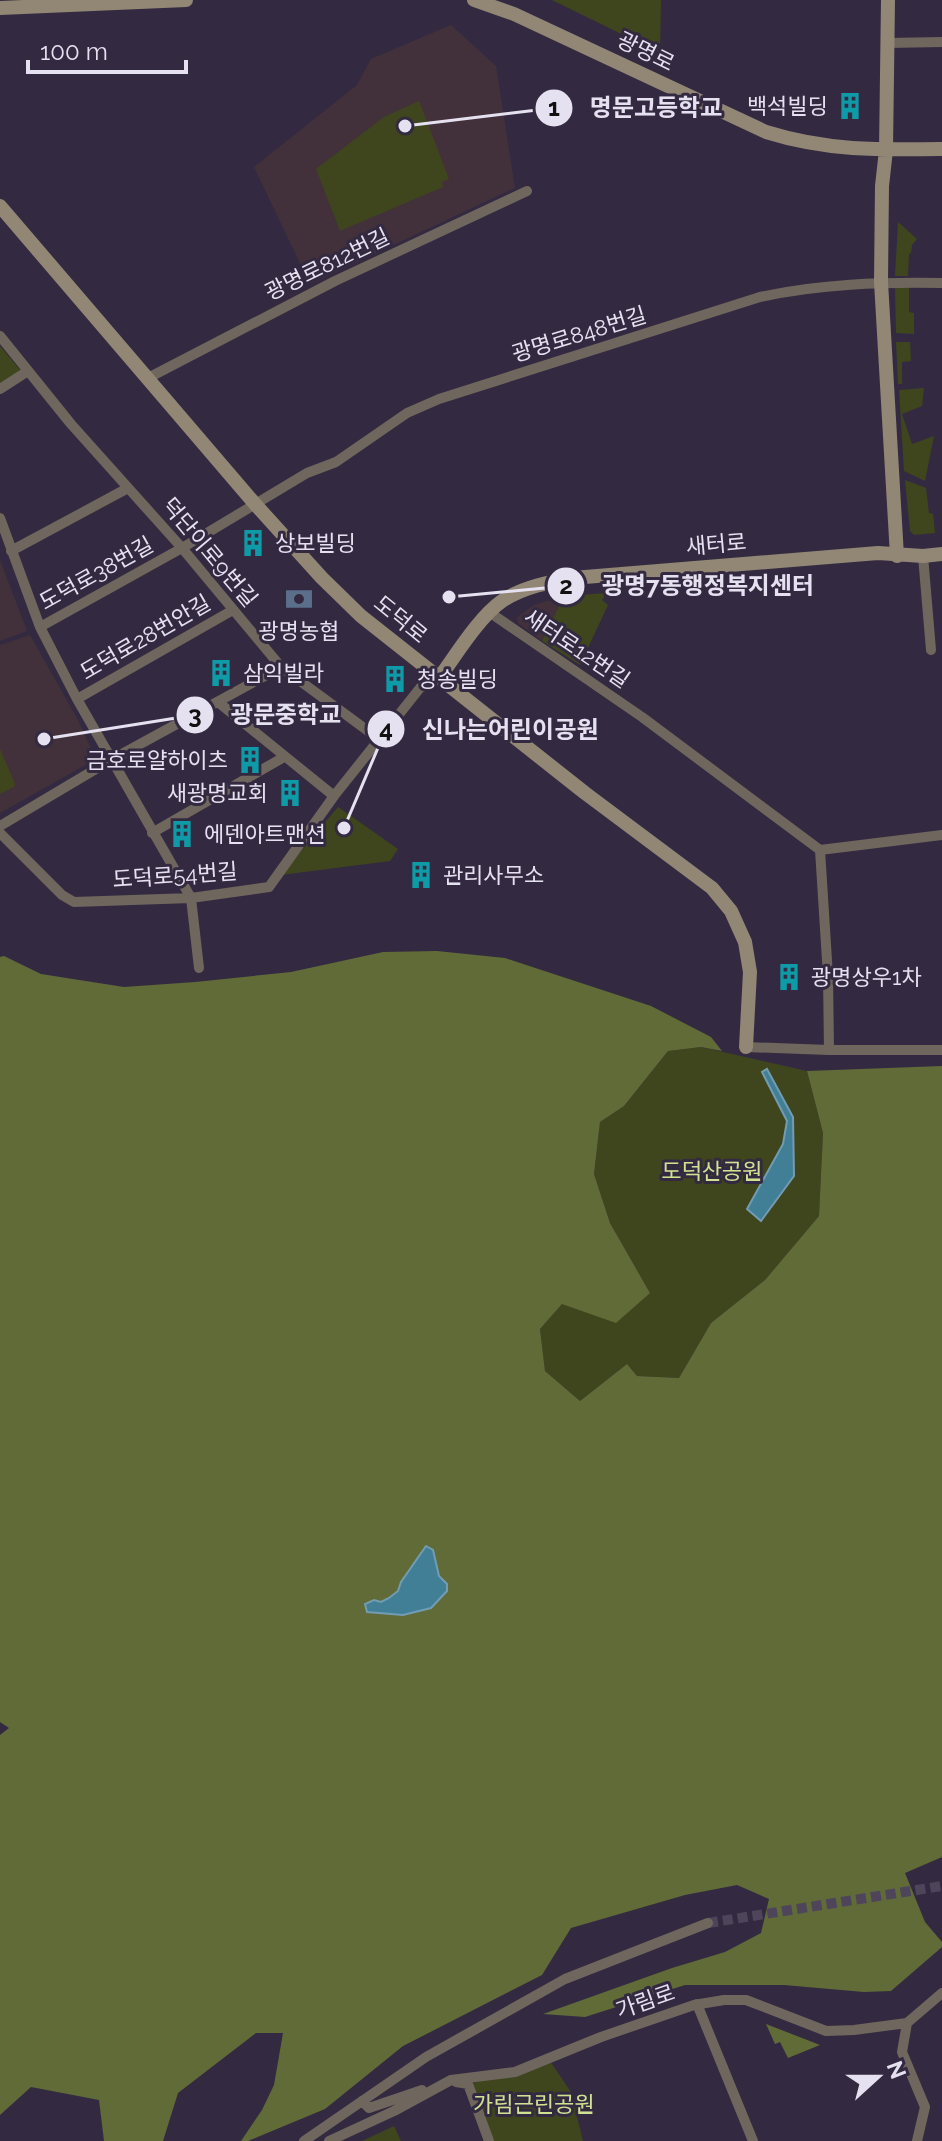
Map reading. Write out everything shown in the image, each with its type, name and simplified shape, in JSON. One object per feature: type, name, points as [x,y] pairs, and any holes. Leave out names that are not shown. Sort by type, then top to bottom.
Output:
[{"type":"street","points":[[15,0],[37,6]]},
{"type":"street","points":[[0,8],[186,0]]},
{"type":"street","name":"광명로","points":[[474,0],[564,36],[766,132],[814,145],[841,148],[942,149]]},
{"type":"street","points":[[888,0],[881,282],[897,556]]},
{"type":"street","points":[[887,43],[942,42]]},
{"type":"street","name":"광명로812번길","points":[[148,378],[335,281],[527,191]]},
{"type":"street","name":"도덕로","points":[[0,206],[255,504],[361,616],[585,793],[712,888],[731,911],[745,942],[750,972],[746,1047]]},
{"type":"street","name":"광명로848번길","points":[[255,504],[307,473],[336,462],[407,413],[478,385],[760,297],[794,290],[881,282],[942,283]]},
{"type":"street","name":"덕단이로9번길","points":[[0,336],[71,424],[182,548],[281,667],[379,739]]},
{"type":"street","points":[[0,389],[28,371]]},
{"type":"street","points":[[11,551],[128,488]]},
{"type":"street","name":"도덕로38번길","points":[[40,627],[255,504]]},
{"type":"street","name":"도덕로28번안길","points":[[0,518],[40,627],[77,699],[191,898],[199,968]]},
{"type":"street","name":"새터로","points":[[439,678],[489,612],[524,590],[550,582],[878,553],[897,556],[942,554]]},
{"type":"street","points":[[923,556],[931,650]]},
{"type":"street","name":"도덕로28번안길","points":[[77,699],[233,610]]},
{"type":"street","name":"새터로12번길","points":[[489,612],[642,717],[820,850]]},
{"type":"street","points":[[0,826],[111,760],[281,667]]},
{"type":"street","name":"도덕로54번길","points":[[0,833],[62,895],[74,902],[191,898],[269,887],[334,796],[420,688],[439,678]]},
{"type":"street","points":[[218,702],[334,796]]},
{"type":"street","points":[[152,833],[284,757]]},
{"type":"street","points":[[829,1050],[820,850],[942,835]]},
{"type":"street","points":[[746,1047],[942,1050]]},
{"type":"street","points":[[304,2141],[426,2057],[565,1979],[708,1923]]},
{"type":"street","points":[[917,2141],[925,2107],[902,2052],[907,2023],[942,1993]]},
{"type":"street","name":"가림로","points":[[451,2080],[515,2072],[601,2037],[697,2004],[724,2000],[746,2000],[826,2031],[907,2023]]},
{"type":"street","points":[[697,2004],[753,2141]]},
{"type":"street","points":[[362,2101],[369,2108],[451,2080],[468,2084],[489,2141]]},
{"type":"street","points":[[329,2141],[451,2080]]},
{"type":"shaded area","points":[[451,25],[496,66],[515,188],[310,284],[254,167],[357,85],[371,59]]},
{"type":"shaded area","points":[[0,560],[27,631],[0,641]]},
{"type":"shaded area","points":[[564,596],[542,641],[518,623],[517,617],[534,605]]},
{"type":"shaded area","points":[[30,635],[78,720],[96,759],[0,813],[0,645]]},
{"type":"green space","points":[[552,0],[661,0],[660,53]]},
{"type":"green space","points":[[419,101],[449,179],[442,182],[443,187],[340,231],[316,169],[384,117]]},
{"type":"green space","points":[[898,222],[917,239],[909,254],[908,276],[895,276]]},
{"type":"green space","points":[[895,288],[909,288],[909,312],[914,313],[914,334],[896,333]]},
{"type":"green space","points":[[896,342],[910,342],[911,361],[902,362],[902,384],[898,384]]},
{"type":"green space","points":[[0,346],[21,371],[0,383]]},
{"type":"green space","points":[[924,388],[922,406],[902,414],[912,444],[934,436],[925,481],[904,471],[899,390]]},
{"type":"green space","points":[[905,480],[926,488],[935,533],[914,535],[910,531]]},
{"type":"green space","points":[[607,593],[602,600],[608,605],[580,665],[542,641],[564,596]]},
{"type":"green space","points":[[0,749],[15,784],[0,794]]},
{"type":"green space","points":[[338,807],[398,849],[390,861],[281,875]]},
{"type":"green space","points":[[437,951],[505,958],[651,1006],[711,1037],[722,1051],[701,1047],[668,1051],[624,1106],[600,1122],[594,1174],[610,1223],[650,1293],[616,1323],[562,1304],[540,1329],[545,1371],[580,1401],[627,1364],[637,1376],[679,1378],[711,1323],[765,1280],[819,1216],[823,1133],[807,1071],[942,1066],[942,1857],[905,1873],[925,1922],[942,1942],[942,1947],[891,1991],[864,1992],[784,1985],[685,1985],[585,2017],[543,2014],[725,1952],[761,1933],[769,1899],[737,1885],[685,1895],[571,1928],[542,1975],[403,2046],[325,2109],[248,2141],[241,2141],[274,2085],[283,2033],[256,2033],[178,2093],[163,2141],[104,2141],[99,2100],[31,2087],[0,2115],[0,1735],[9,1728],[0,1722],[0,957],[4,956],[41,974],[124,987],[291,972],[383,952]]},
{"type":"green space","name":"도덕산공원","points":[[701,1047],[807,1071],[823,1133],[819,1216],[765,1280],[711,1323],[679,1378],[637,1376],[627,1364],[580,1401],[545,1371],[540,1329],[562,1304],[650,1293],[610,1223],[594,1174],[600,1122],[624,1106],[668,1051]]},
{"type":"green space","points":[[766,2024],[820,2045],[788,2058],[780,2042],[775,2044]]},
{"type":"green space","name":"가림근린공원","points":[[548,2058],[571,2092],[583,2141],[489,2141],[468,2084],[515,2072]]},
{"type":"green space","points":[[394,2126],[401,2141],[362,2141]]},
{"type":"water","points":[[767,1069],[793,1117],[794,1176],[761,1221],[747,1209],[783,1144],[787,1121],[762,1072]]},
{"type":"water","points":[[426,1546],[433,1550],[439,1576],[447,1584],[447,1591],[431,1608],[403,1615],[367,1612],[365,1604],[374,1600],[381,1602],[398,1591]]},
{"type":"tunnel","points":[[708,1923],[942,1886]]},
{"type":"place","name":"백석빌딩","points":[[850,106]]},
{"type":"place","name":"명문고등학교","points":[[405,126]]},
{"type":"place","name":"상보빌딩","points":[[253,543]]},
{"type":"place","name":"광명7동행정복지센터","points":[[449,597]]},
{"type":"place","name":"광명농협","points":[[299,599]]},
{"type":"place","name":"삼익빌라","points":[[221,673]]},
{"type":"place","name":"청송빌딩","points":[[395,679]]},
{"type":"place","name":"광문중학교","points":[[44,739]]},
{"type":"place","name":"금호로얄하이츠","points":[[250,760]]},
{"type":"place","name":"새광명교회","points":[[290,793]]},
{"type":"place","name":"신나는어린이공원","points":[[344,828]]},
{"type":"place","name":"에덴아트맨션","points":[[182,834]]},
{"type":"place","name":"관리사무소","points":[[421,875]]},
{"type":"place","name":"광명상우1차","points":[[789,977]]}]
